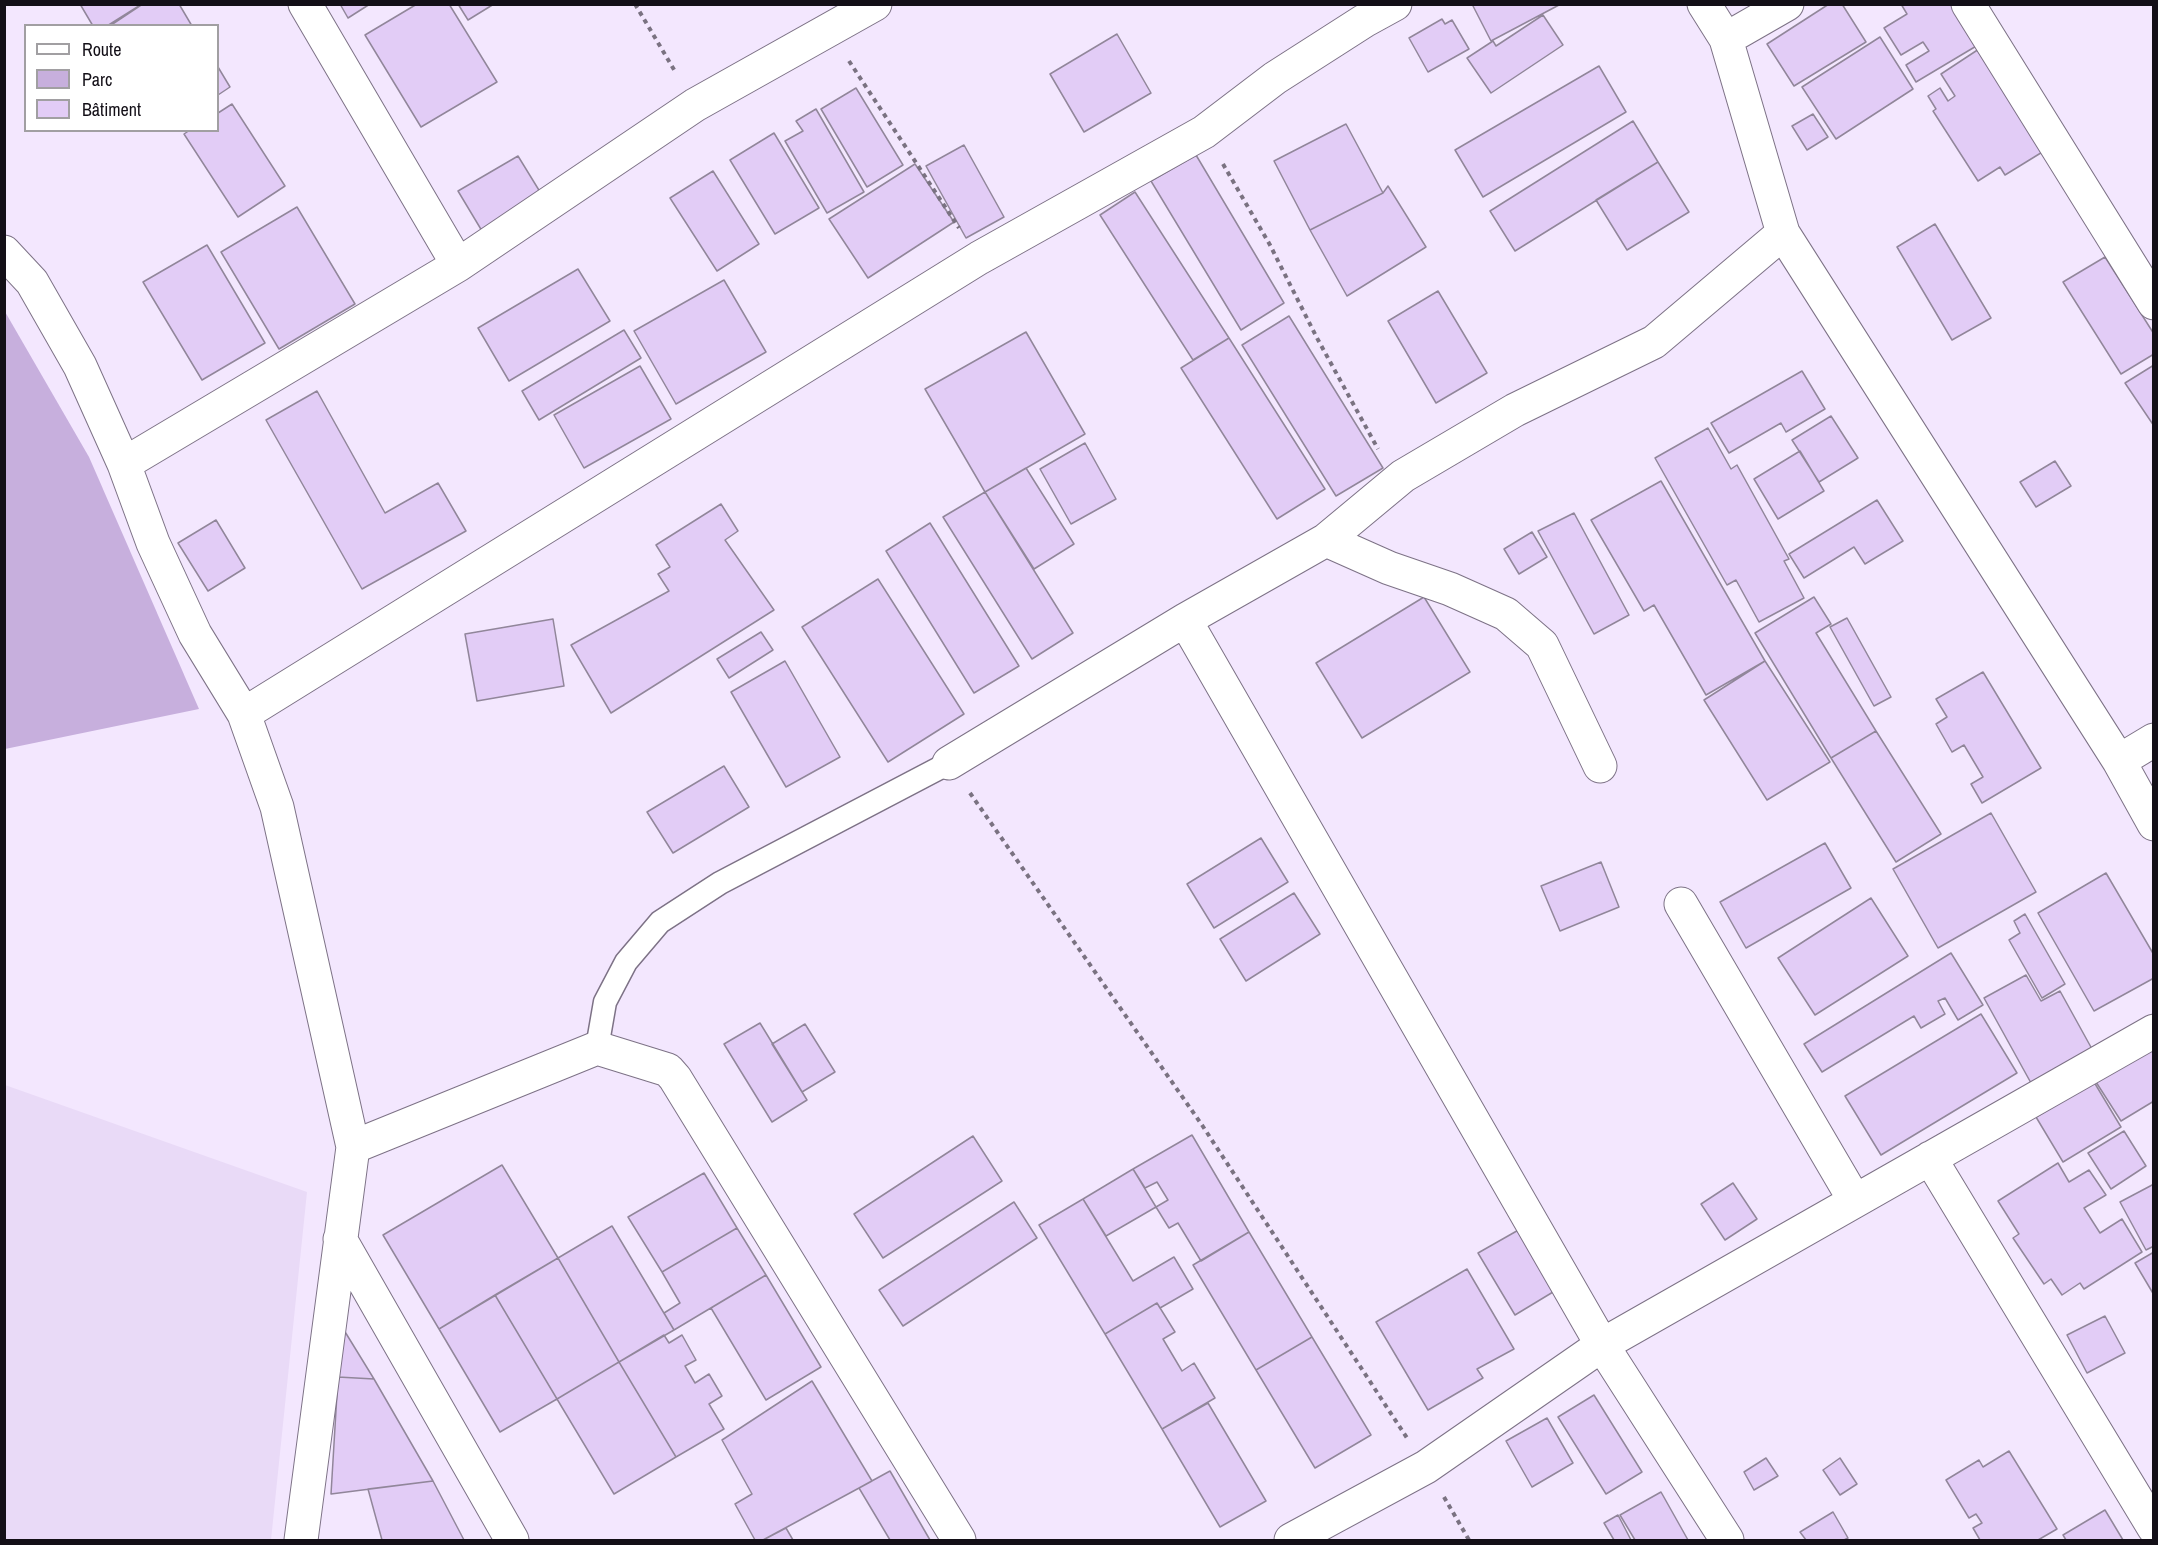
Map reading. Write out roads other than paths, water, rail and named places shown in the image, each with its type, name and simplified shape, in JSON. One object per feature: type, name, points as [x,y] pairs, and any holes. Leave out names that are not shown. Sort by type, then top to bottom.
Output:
[{"type":"street","points":[[305,4],[458,265]]},
{"type":"street","points":[[124,464],[458,265],[695,105],[830,32],[875,4]]},
{"type":"street","points":[[244,714],[979,258],[1204,132],[1275,78],[1364,21],[1395,4]]},
{"type":"street","points":[[1704,4],[1726,39],[1783,233],[2119,761],[2154,824]]},
{"type":"street","points":[[1726,39],[1787,4]]},
{"type":"street","points":[[1968,4],[2154,303]]},
{"type":"street","points":[[949,763],[1185,620],[1326,540],[1403,476],[1515,410],[1654,342],[1783,233]]},
{"type":"street","points":[[4,252],[32,282],[75,357],[124,464],[153,543],[195,634],[244,714],[277,807],[353,1147],[301,1540]]},
{"type":"street","points":[[1326,540],[1389,568],[1450,589],[1506,614],[1542,645],[1600,766]]},
{"type":"street","points":[[1185,620],[1602,1345],[1727,1540]]},
{"type":"street","points":[[2119,761],[2154,740]]},
{"type":"street","points":[[1681,904],[1855,1201]]},
{"type":"street","points":[[1291,1540],[1426,1467],[1602,1345],[2154,1031]]},
{"type":"street","points":[[353,1147],[597,1048],[668,1070],[959,1540]]},
{"type":"street","points":[[1930,1158],[2154,1528]]},
{"type":"street","points":[[340,1239],[512,1540]]},
{"type":"lane","points":[[597,1048],[605,1002],[626,962],[660,922],[720,883],[949,763]]}]
